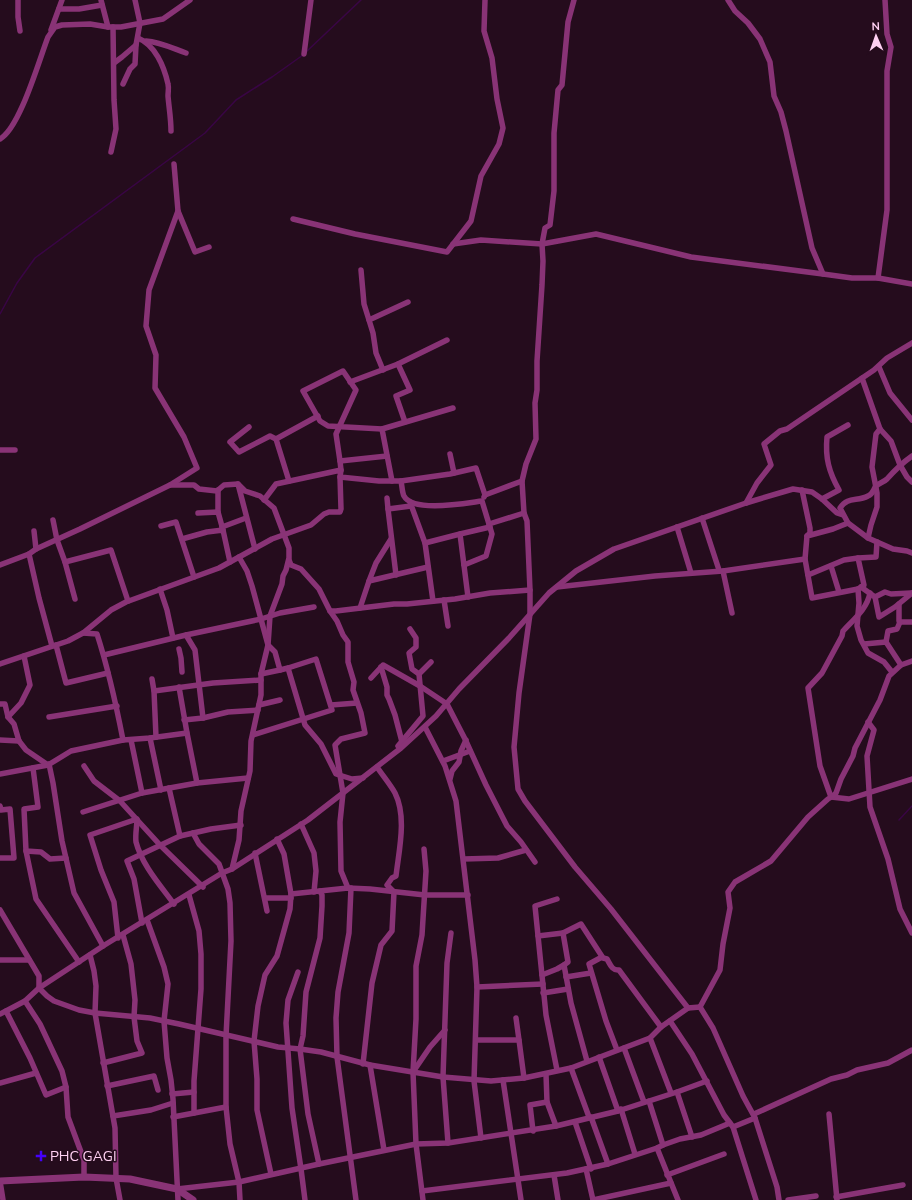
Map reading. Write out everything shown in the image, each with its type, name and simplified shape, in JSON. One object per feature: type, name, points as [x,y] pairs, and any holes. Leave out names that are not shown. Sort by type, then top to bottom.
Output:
[{"type":"street","points":[[18,0],[20,31]]},
{"type":"street","points":[[51,32],[62,0]]},
{"type":"street","points":[[0,139],[5,136],[14,125],[20,113],[48,36],[55,28],[62,25],[90,24],[121,27],[164,19],[190,0]]},
{"type":"street","points":[[304,54],[310,0]]},
{"type":"street","points":[[293,219],[355,234],[447,252],[471,221],[481,176],[499,144],[503,128],[497,99],[492,58],[484,31],[485,0]]},
{"type":"street","points":[[574,0],[568,22],[562,85],[558,90],[555,116],[553,164],[554,191],[550,225],[545,228],[542,244],[542,285],[537,361],[537,390],[535,403],[536,439],[526,464],[522,481],[524,513],[527,521],[530,614],[519,693],[514,747],[518,789],[525,801],[575,867],[610,908],[688,1008]]},
{"type":"street","points":[[728,0],[735,11],[748,23],[760,39],[770,62],[774,96],[781,112],[786,130],[812,248],[823,274]]},
{"type":"street","points":[[878,278],[887,210],[887,71],[891,47],[887,34],[885,0]]},
{"type":"street","points":[[60,9],[79,8],[102,2],[110,27],[114,62],[116,129],[110,152]]},
{"type":"street","points":[[123,84],[130,69],[135,64],[136,45],[140,23],[134,2]]},
{"type":"street","points":[[138,38],[146,41],[157,42],[186,53]]},
{"type":"street","points":[[146,41],[158,57],[164,69],[168,85],[171,131]]},
{"type":"street","points":[[114,62],[136,45]]},
{"type":"street","points":[[174,164],[178,211],[195,252],[209,247]]},
{"type":"street","points":[[0,565],[29,554],[36,549],[170,485],[197,468],[184,437],[155,388],[156,355],[146,326],[149,290],[178,211]]},
{"type":"street","points":[[453,244],[481,240],[542,244],[596,234],[691,257],[852,278],[878,278],[912,284]]},
{"type":"street","points":[[361,270],[364,304],[373,333],[376,354],[383,370]]},
{"type":"street","points":[[369,320],[408,302]]},
{"type":"street","points":[[350,382],[398,364],[447,340]]},
{"type":"street","points":[[746,503],[757,483],[771,465],[764,444],[780,431],[787,429],[879,367],[887,358],[912,342]]},
{"type":"street","points":[[398,364],[410,390],[396,396],[404,422]]},
{"type":"street","points":[[879,367],[890,393],[912,420]]},
{"type":"street","points":[[0,664],[54,646],[83,633],[112,610],[128,601],[219,568],[255,549],[258,545],[292,531],[311,526],[324,514],[329,512],[340,512],[342,509],[341,470],[336,434],[340,427],[356,390],[343,371],[304,391],[320,421],[328,426],[340,427],[382,429],[454,408]]},
{"type":"street","points":[[862,378],[880,429],[891,441],[900,465],[912,482]]},
{"type":"street","points":[[276,439],[318,416]]},
{"type":"street","points":[[822,499],[839,490],[832,478],[828,466],[826,449],[827,437],[848,424]]},
{"type":"street","points":[[249,427],[230,442],[239,452],[270,436],[276,439],[289,481]]},
{"type":"street","points":[[382,429],[392,481]]},
{"type":"street","points":[[868,538],[877,507],[877,493],[872,466],[876,434],[880,429]]},
{"type":"street","points":[[0,450],[15,450]]},
{"type":"street","points":[[450,454],[454,473]]},
{"type":"street","points":[[340,461],[387,456]]},
{"type":"street","points":[[912,456],[876,486],[871,494],[866,497],[845,502],[840,508],[848,523],[868,538],[893,549],[912,551]]},
{"type":"street","points":[[340,477],[401,481],[476,468],[485,495]]},
{"type":"street","points":[[264,500],[276,484],[341,470]]},
{"type":"street","points":[[401,481],[404,496],[411,503],[425,543],[434,601]]},
{"type":"street","points":[[464,565],[486,556],[492,534],[482,501],[485,495],[522,481]]},
{"type":"street","points":[[170,485],[194,485],[199,489],[218,490],[224,485],[238,484],[245,491],[260,496],[274,508],[289,548],[289,559],[286,570],[282,576],[280,591],[270,616],[268,645],[261,677],[261,695],[251,740],[250,771],[241,812],[239,840],[232,869]]},
{"type":"street","points":[[238,484],[255,549]]},
{"type":"street","points":[[0,1014],[25,1001],[39,988],[103,946],[124,935],[222,873],[232,869],[301,824],[383,763],[425,727],[509,638],[549,593],[576,571],[614,549],[746,503],[793,489],[812,492],[843,515]]},
{"type":"street","points":[[218,490],[218,512],[230,562]]},
{"type":"street","points":[[802,490],[810,528],[810,533],[807,536],[805,559],[812,598],[860,588],[864,585],[858,558]]},
{"type":"street","points":[[387,498],[396,574]]},
{"type":"street","points":[[388,510],[411,503],[431,506],[482,501]]},
{"type":"street","points":[[198,514],[218,512]]},
{"type":"street","points":[[425,543],[490,526],[524,513]]},
{"type":"street","points":[[182,539],[222,528],[246,518]]},
{"type":"street","points":[[702,518],[721,571],[732,613]]},
{"type":"street","points":[[53,520],[57,540],[65,562],[75,599]]},
{"type":"street","points":[[161,526],[176,522],[194,577]]},
{"type":"street","points":[[807,536],[834,529],[848,523]]},
{"type":"street","points":[[677,527],[691,573]]},
{"type":"street","points":[[34,531],[36,549]]},
{"type":"street","points":[[460,534],[468,597]]},
{"type":"street","points":[[360,608],[376,563],[391,539]]},
{"type":"street","points":[[808,575],[844,560],[876,557],[877,542]]},
{"type":"street","points":[[65,562],[111,550],[128,601]]},
{"type":"street","points":[[29,554],[39,598],[66,683],[108,673]]},
{"type":"street","points":[[238,557],[247,571],[268,645],[275,652],[280,670]]},
{"type":"street","points":[[289,559],[291,566],[301,570],[319,589],[348,642],[348,662],[354,682],[353,690],[361,713],[365,733],[341,739],[335,745],[343,793],[340,822],[341,871],[349,888],[349,933],[338,992],[336,1057],[356,1200]]},
{"type":"street","points":[[556,587],[721,571],[805,559]]},
{"type":"street","points":[[831,566],[839,592]]},
{"type":"street","points":[[369,581],[428,567]]},
{"type":"street","points":[[860,588],[872,595],[879,617],[899,604],[912,593]]},
{"type":"street","points":[[860,588],[857,626],[868,653],[884,662],[892,672]]},
{"type":"street","points":[[160,589],[167,610],[173,638]]},
{"type":"street","points":[[330,611],[530,590]]},
{"type":"street","points":[[831,797],[820,766],[808,688],[822,673],[842,636],[843,631],[858,615],[872,595],[885,592],[891,594],[912,593]]},
{"type":"street","points":[[444,600],[448,626]]},
{"type":"street","points":[[899,604],[900,622],[897,629],[888,631],[886,642],[900,665]]},
{"type":"street","points":[[104,655],[314,606]]},
{"type":"street","points":[[900,622],[912,622]]},
{"type":"street","points":[[383,763],[423,716],[419,674],[412,669],[409,653],[416,647],[416,638],[410,629]]},
{"type":"street","points":[[83,633],[97,634],[117,706],[123,740]]},
{"type":"street","points":[[186,635],[195,650],[203,718]]},
{"type":"street","points":[[864,644],[886,642]]},
{"type":"street","points":[[179,649],[182,672]]},
{"type":"street","points":[[8,717],[21,703],[30,685],[24,656]]},
{"type":"street","points":[[154,690],[261,677],[316,659],[332,710],[253,735]]},
{"type":"street","points":[[700,1007],[720,970],[730,908],[728,892],[736,882],[771,861],[808,817],[838,790],[841,779],[853,756],[855,748],[892,672],[900,665],[912,661]]},
{"type":"street","points":[[419,674],[431,662]]},
{"type":"street","points":[[371,678],[383,665],[420,686],[447,704],[507,826],[535,862]]},
{"type":"street","points":[[382,667],[387,687],[387,695],[395,715],[402,742]]},
{"type":"street","points":[[288,668],[305,725],[321,744],[336,774],[352,779],[363,778]]},
{"type":"street","points":[[152,679],[154,690],[153,738],[161,790]]},
{"type":"street","points":[[179,687],[197,783]]},
{"type":"street","points":[[184,720],[203,718],[258,707],[280,700]]},
{"type":"street","points":[[331,705],[357,703]]},
{"type":"street","points":[[0,704],[5,704],[8,717],[14,724],[19,741],[26,750],[49,765],[74,893],[103,946]]},
{"type":"street","points":[[48,718],[117,706]]},
{"type":"street","points":[[868,722],[874,730],[867,756],[868,794],[870,807],[888,859],[900,909],[912,932]]},
{"type":"street","points":[[425,727],[443,761],[450,779],[456,802],[464,859],[477,987],[474,1081],[481,1138]]},
{"type":"street","points":[[0,774],[49,765],[71,751],[123,740],[153,738],[187,733]]},
{"type":"street","points":[[0,740],[19,741]]},
{"type":"street","points":[[131,740],[142,794]]},
{"type":"street","points":[[450,779],[452,771],[459,762],[466,740]]},
{"type":"street","points":[[443,761],[470,750]]},
{"type":"street","points":[[84,766],[94,782],[120,801],[160,845],[202,887]]},
{"type":"street","points":[[364,1064],[372,983],[380,945],[392,931],[394,892],[387,885],[392,878],[396,876],[400,839],[401,814],[395,794],[377,767]]},
{"type":"street","points":[[33,768],[38,807],[24,809],[26,851],[36,899],[79,962]]},
{"type":"street","points":[[83,812],[142,794],[169,788],[197,783],[248,778]]},
{"type":"street","points":[[831,797],[849,799],[912,779]]},
{"type":"street","points":[[169,788],[180,836]]},
{"type":"street","points":[[0,806],[1,810],[10,809],[14,858],[0,858]]},
{"type":"street","points":[[137,819],[136,841],[141,854],[149,870],[174,904]]},
{"type":"street","points":[[118,938],[114,902],[101,870],[90,835],[137,819]]},
{"type":"street","points":[[301,824],[314,853],[317,891],[322,895],[320,938],[306,992],[303,1036],[300,1049],[308,1114],[319,1164]]},
{"type":"street","points":[[178,1200],[173,1103],[164,1021],[168,984],[164,967],[145,922],[134,879],[127,861],[180,836],[211,829],[241,825]]},
{"type":"street","points":[[193,833],[199,844],[219,864],[228,889],[230,903],[231,941],[226,1036],[226,1107],[230,1144],[239,1182],[240,1200]]},
{"type":"street","points":[[271,1174],[257,1110],[257,1079],[254,1041],[258,1006],[264,975],[277,956],[289,918],[291,896],[284,854],[277,839]]},
{"type":"street","points":[[423,1200],[416,1144],[413,1072],[416,1018],[416,966],[422,936],[425,895],[426,871],[424,849]]},
{"type":"street","points":[[464,859],[498,858],[526,850]]},
{"type":"street","points":[[26,851],[41,852],[50,859],[66,858]]},
{"type":"street","points":[[256,853],[267,911]]},
{"type":"street","points":[[265,898],[349,888],[425,895],[468,895]]},
{"type":"street","points":[[189,895],[199,931],[201,989],[194,1113]]},
{"type":"street","points":[[557,899],[534,906],[546,1015],[557,1070]]},
{"type":"street","points":[[0,910],[39,976],[39,988],[47,996],[62,1004],[79,1010],[95,1013],[164,1021],[278,1047],[321,1052],[364,1064],[443,1078],[474,1081],[503,1080],[524,1078],[571,1068],[650,1038],[661,1027],[688,1008],[700,1007]]},
{"type":"street","points":[[538,936],[563,933],[581,924],[602,957],[607,958],[611,967],[616,971],[619,970],[661,1027]]},
{"type":"street","points":[[448,1142],[443,1078],[448,963],[451,933]]},
{"type":"street","points":[[542,975],[557,970],[568,962],[563,933]]},
{"type":"street","points":[[103,1063],[142,1053],[137,1041],[134,1017],[135,1000],[132,972],[124,935]]},
{"type":"street","points":[[90,955],[96,986],[95,1013],[112,1116],[116,1128],[116,1178],[120,1200]]},
{"type":"street","points":[[602,957],[589,964],[606,1021],[617,1050]]},
{"type":"street","points":[[0,960],[29,960]]},
{"type":"street","points":[[564,965],[568,989],[588,1062]]},
{"type":"street","points":[[298,972],[288,1000],[286,1023],[292,1108],[305,1200]]},
{"type":"street","points":[[566,976],[591,973]]},
{"type":"street","points":[[477,987],[543,984]]},
{"type":"street","points":[[544,992],[568,989]]},
{"type":"street","points":[[25,1001],[40,1024],[62,1071],[66,1087],[68,1117],[84,1160],[84,1177]]},
{"type":"street","points":[[700,1007],[713,1028],[754,1116],[777,1187],[779,1200]]},
{"type":"street","points":[[6,1011],[30,1058],[46,1095],[66,1087]]},
{"type":"street","points":[[516,1018],[524,1078]]},
{"type":"street","points":[[670,1021],[692,1054],[724,1115],[732,1125],[756,1200]]},
{"type":"street","points":[[413,1072],[430,1047],[446,1030]]},
{"type":"street","points":[[650,1038],[692,1137]]},
{"type":"street","points":[[476,1040],[519,1040]]},
{"type":"street","points":[[624,1048],[663,1144]]},
{"type":"street","points":[[422,1191],[554,1175],[608,1164],[657,1148],[663,1144],[701,1135],[732,1125],[831,1079],[847,1075],[857,1070],[888,1063],[912,1050]]},
{"type":"street","points":[[599,1057],[620,1110],[635,1154]]},
{"type":"street","points":[[370,1065],[384,1150]]},
{"type":"street","points":[[571,1068],[608,1164]]},
{"type":"street","points":[[0,1083],[36,1072]]},
{"type":"street","points":[[546,1074],[547,1102],[556,1126]]},
{"type":"street","points":[[107,1086],[154,1076],[158,1090]]},
{"type":"street","points":[[503,1080],[522,1200]]},
{"type":"street","points":[[3,1200],[0,1181],[84,1177],[116,1178],[138,1180],[177,1189],[239,1182],[416,1144],[448,1142],[533,1131],[575,1122],[646,1102],[707,1081]]},
{"type":"street","points":[[172,1094],[194,1092]]},
{"type":"street","points":[[533,1131],[530,1105],[547,1102]]},
{"type":"street","points":[[112,1116],[151,1110],[173,1103]]},
{"type":"street","points":[[173,1117],[226,1107]]},
{"type":"street","points":[[828,1114],[837,1199],[903,1185]]},
{"type":"street","points":[[575,1122],[588,1169],[593,1200],[671,1183]]},
{"type":"street","points":[[657,1148],[678,1200]]},
{"type":"street","points":[[667,1175],[724,1154]]},
{"type":"street","points":[[554,1175],[558,1200]]},
{"type":"street","points":[[177,1189],[193,1200]]},
{"type":"street","points":[[788,1200],[816,1196]]},
{"type":"waterway","points":[[306,52],[361,0]]},
{"type":"waterway","points":[[0,314],[17,283],[35,258],[205,133],[236,100],[303,55]]},
{"type":"waterway","points":[[899,820],[912,806]]},
{"type":"place","name":"PHC GAGI","points":[[41,1156]]}]
